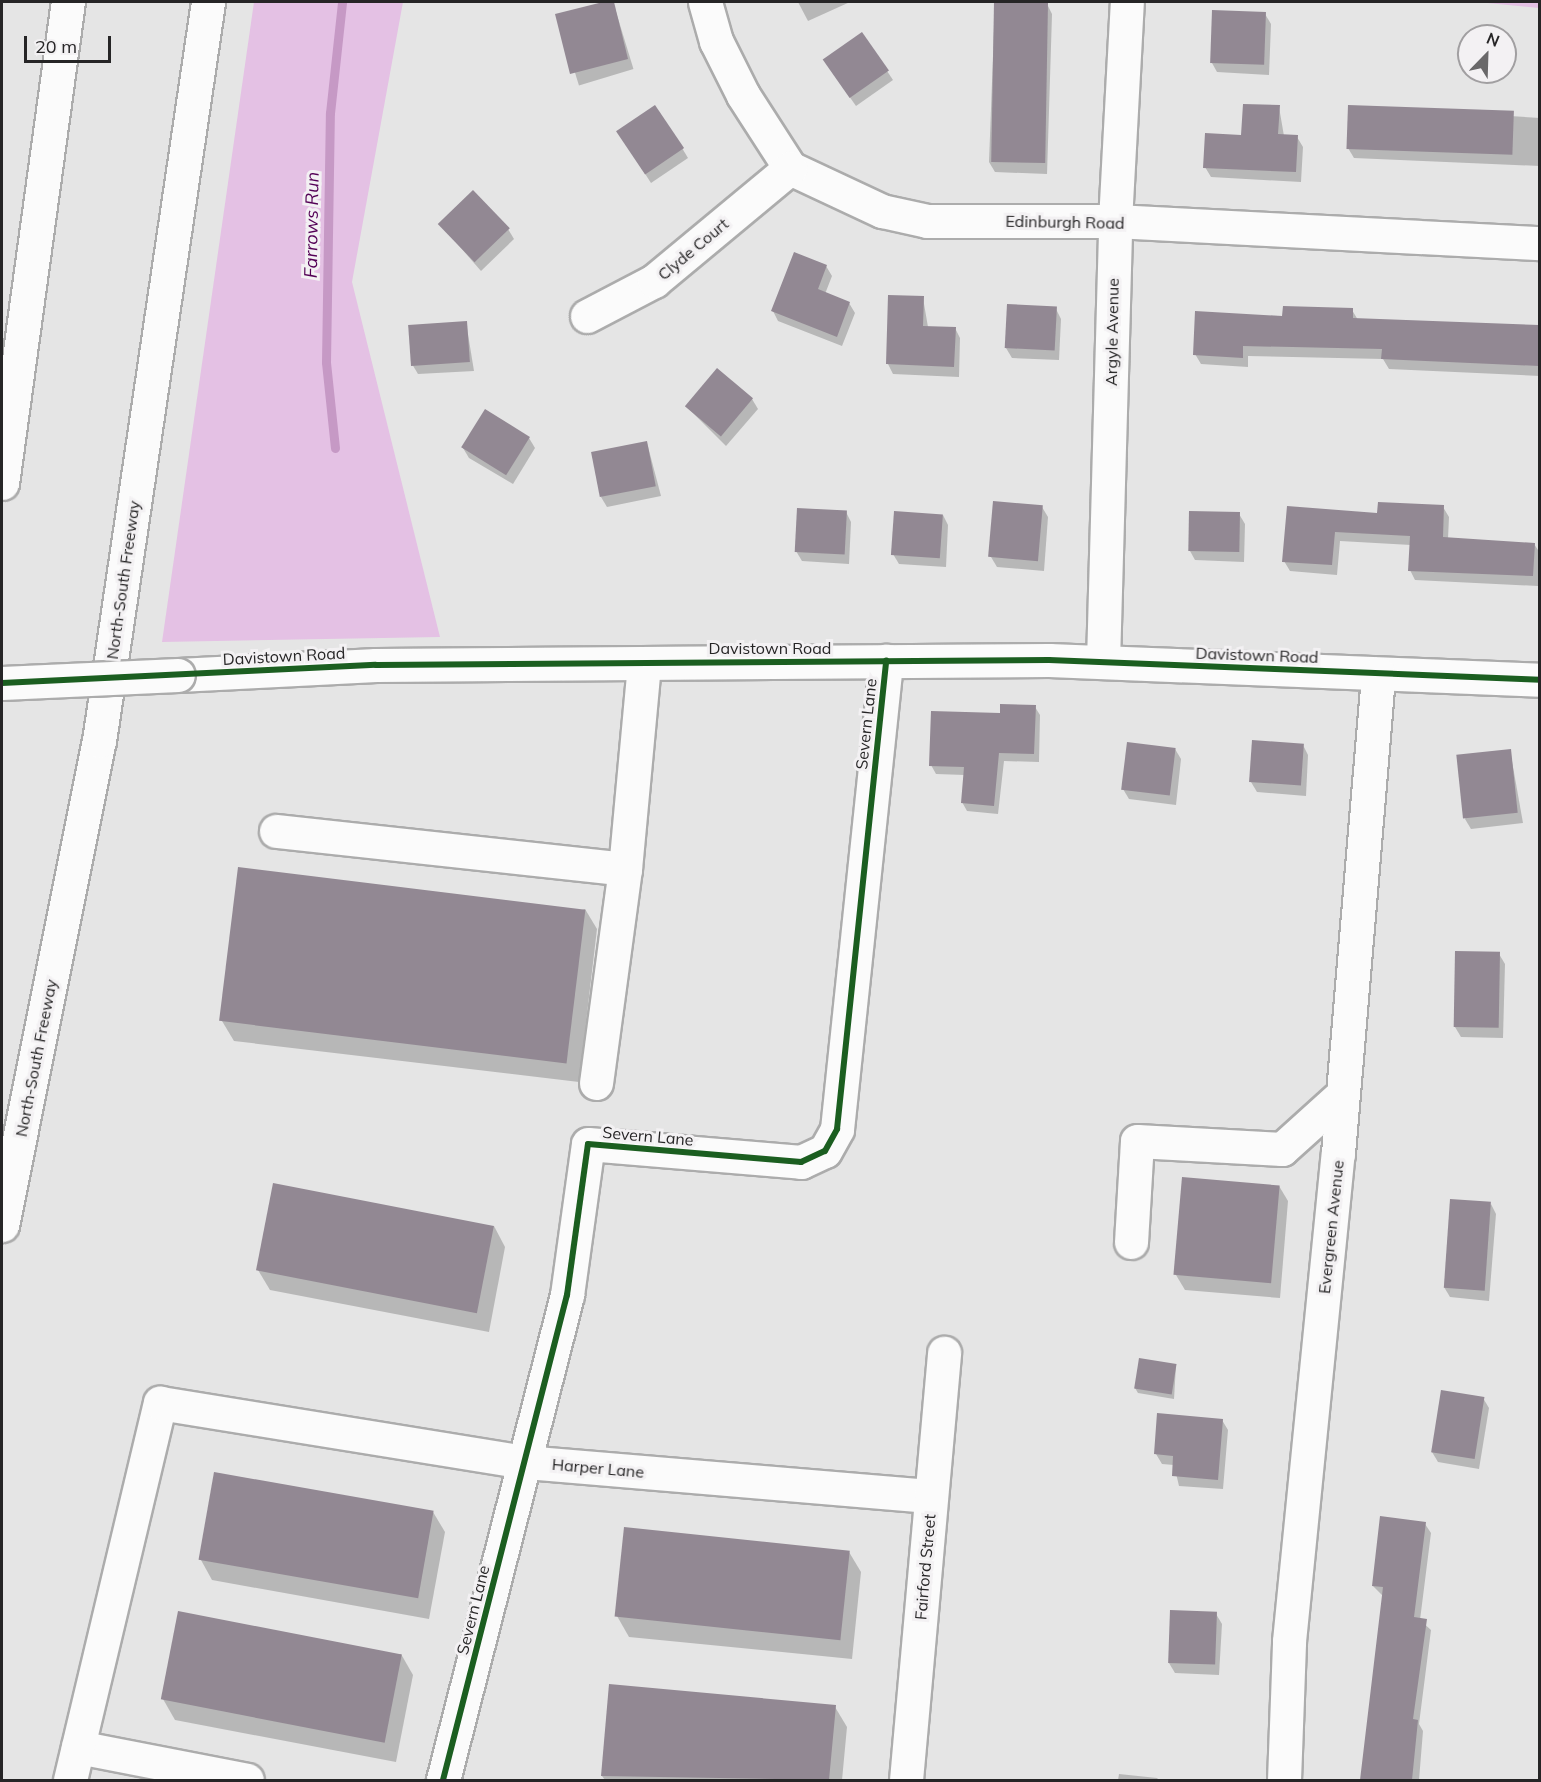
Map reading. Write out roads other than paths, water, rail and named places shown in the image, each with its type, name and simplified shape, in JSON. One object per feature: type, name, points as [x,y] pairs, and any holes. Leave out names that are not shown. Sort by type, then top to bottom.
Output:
[{"type":"main road","points":[[2,483],[68,2]]},
{"type":"main road","name":"North-South Freeway","points":[[2,1225],[99,741],[208,2]]},
{"type":"main road","points":[[705,2],[716,41],[743,94],[790,168]]},
{"type":"main road","name":"Argyle Avenue","points":[[1103,662],[1114,221],[1127,2]]},
{"type":"main road","name":"Edinburgh Road","points":[[790,168],[882,211],[927,221],[1114,221],[1539,243]]},
{"type":"main road","name":"Clyde Court","points":[[587,316],[654,281],[790,168]]},
{"type":"main road","name":"Davistown Road","points":[[2,683],[376,665],[886,661],[1103,662],[1539,680]]},
{"type":"main road","name":"Severn Lane","points":[[443,1780],[567,1295],[588,1144],[801,1162],[825,1152],[837,1129],[886,661]]},
{"type":"main road","points":[[596,1083],[625,869],[644,663]]},
{"type":"main road","name":"Evergreen Avenue","points":[[1284,1780],[1289,1641],[1343,1094],[1378,674]]},
{"type":"main road","points":[[276,831],[625,869]]},
{"type":"main road","points":[[1131,1242],[1137,1141],[1282,1149],[1343,1094]]},
{"type":"main road","name":"Fairford Street","points":[[906,1780],[944,1353]]},
{"type":"main road","name":"Harper Lane","points":[[78,1747],[160,1403],[525,1462],[931,1496]]},
{"type":"main road","points":[[70,1780],[78,1747],[247,1780]]},
{"type":"waterway","name":"Farrows Run","points":[[335,448],[326,362],[330,113],[342,2]]}]
